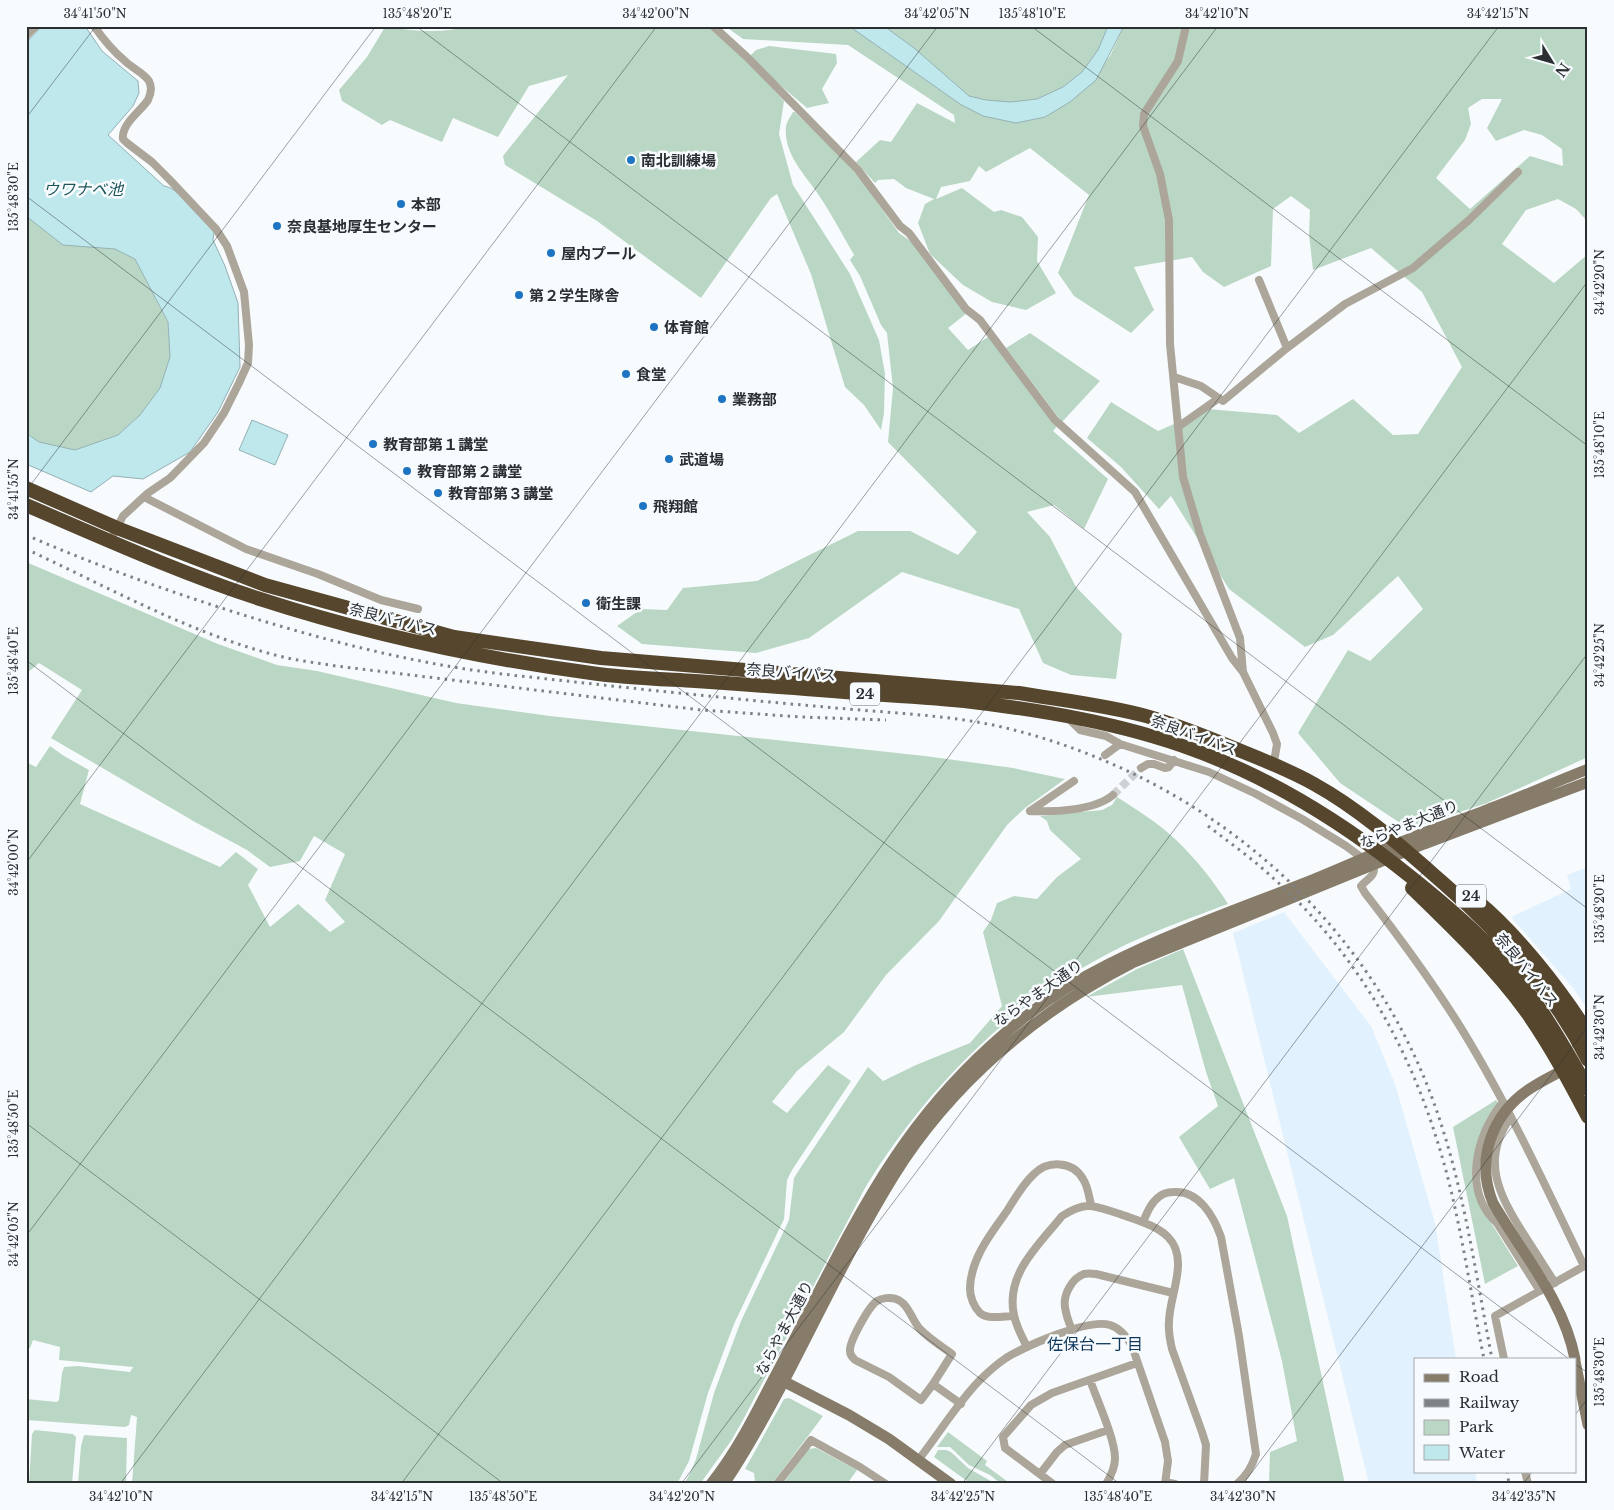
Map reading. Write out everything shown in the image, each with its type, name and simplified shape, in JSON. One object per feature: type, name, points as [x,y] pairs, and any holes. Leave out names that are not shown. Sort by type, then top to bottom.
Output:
[{"type":"highway","name":"奈良バイパス","points":[[26,488],[117,528],[265,585],[366,603],[454,637],[601,658],[1019,693],[1083,703],[1146,716],[1212,739],[1273,764],[1314,784],[1388,835],[1478,913],[1500,937],[1569,1026],[1588,1058]]},
{"type":"highway","name":"奈良バイパス","points":[[26,505],[190,574],[260,599],[359,629],[469,654],[595,674],[964,701],[1065,716],[1144,734],[1195,750],[1266,781],[1314,808],[1363,840],[1431,893],[1490,947],[1535,1004],[1568,1053],[1588,1089]]},
{"type":"highway","name":"24","points":[[1388,835],[1450,879],[1480,903],[1509,931],[1560,992],[1588,1034]]},
{"type":"highway","name":"24","points":[[1363,840],[1481,956],[1504,983],[1527,1012],[1552,1050],[1588,1118]]},
{"type":"street","points":[[26,36],[36,26]]},
{"type":"street","points":[[94,26],[107,44],[150,83],[151,91],[149,98],[124,130],[123,136],[125,141],[152,162],[216,229],[227,246],[244,292],[249,345],[248,363],[224,413],[204,443],[170,478],[144,497],[123,516],[110,541]]},
{"type":"street","points":[[713,26],[747,57],[858,170],[900,226],[909,233],[966,309],[980,320],[1055,420],[1135,492],[1232,658],[1244,672],[1273,733],[1277,744],[1275,756]]},
{"type":"street","points":[[1186,26],[1178,61],[1144,114],[1143,126],[1160,174],[1169,220],[1170,344],[1183,477],[1200,534],[1240,638],[1244,672]]},
{"type":"street","points":[[1174,377],[1201,386],[1223,401],[1287,348],[1346,304],[1412,268],[1469,220],[1518,172]]},
{"type":"street","points":[[1259,280],[1287,348]]},
{"type":"street","points":[[1178,426],[1219,398]]},
{"type":"street","points":[[144,497],[246,549],[318,574],[366,603],[381,600],[418,609]]},
{"type":"street","points":[[1065,716],[1080,730],[1106,736],[1120,744],[1210,772],[1256,794],[1346,846],[1375,870],[1374,874],[1362,886],[1365,893],[1405,945],[1456,1020],[1511,1117],[1586,1265],[1545,1285],[1495,1316],[1504,1358]]},
{"type":"street","points":[[1105,755],[1120,744]]},
{"type":"street","points":[[1140,768],[1148,764],[1154,764],[1165,768],[1169,767],[1174,760]]},
{"type":"street","name":"ならやま大通り","points":[[712,1484],[779,1379],[894,1176],[920,1139],[959,1092],[1008,1044],[1082,990],[1132,963],[1224,920],[1363,870],[1421,840],[1489,809],[1588,769]]},
{"type":"street","points":[[1074,781],[1030,811],[1045,812],[1097,805],[1113,795]]},
{"type":"street","name":"ならやま大通り","points":[[1421,840],[1588,782]]},
{"type":"street","points":[[1545,1285],[1493,1203],[1487,1182],[1486,1157],[1494,1129],[1510,1106],[1531,1088],[1588,1058]]},
{"type":"street","points":[[1503,1102],[1494,1112],[1485,1128],[1476,1168],[1476,1185],[1489,1216],[1497,1223],[1545,1285]]},
{"type":"street","points":[[1511,1117],[1499,1137],[1495,1150],[1494,1157],[1499,1188],[1506,1207],[1552,1298],[1566,1331],[1574,1358]]},
{"type":"street","points":[[1014,1316],[988,1317],[981,1313],[972,1301],[970,1288],[981,1250],[1020,1192],[1034,1174],[1043,1167],[1062,1164],[1077,1172],[1083,1179],[1091,1205]]},
{"type":"street","points":[[1143,1222],[1154,1202],[1160,1196],[1167,1192],[1181,1192],[1191,1196],[1203,1205],[1217,1225],[1222,1237],[1256,1454],[1246,1476],[1237,1484]]},
{"type":"street","points":[[1027,1347],[1014,1316],[1013,1294],[1021,1267],[1062,1216],[1070,1210],[1091,1205],[1143,1222],[1167,1236],[1172,1243],[1178,1260],[1178,1272],[1169,1321],[1170,1336],[1174,1355],[1206,1446],[1204,1484]]},
{"type":"street","points":[[1072,1330],[1064,1298],[1068,1289],[1077,1278],[1084,1274],[1096,1274],[1173,1293]]},
{"type":"street","points":[[888,1298],[898,1299],[904,1303],[919,1328],[952,1354],[933,1384],[921,1400],[889,1377],[855,1360],[851,1356],[851,1344],[867,1313],[877,1301],[888,1298]]},
{"type":"street","points":[[919,1459],[980,1381],[1005,1359],[1027,1347],[1090,1324],[1111,1325],[1125,1334],[1129,1340],[1165,1442],[1168,1461],[1165,1483],[1175,1484]]},
{"type":"street","points":[[1053,1484],[1005,1448],[1003,1437],[1031,1405],[1052,1393],[1137,1362]]},
{"type":"street","points":[[1576,1365],[1588,1424]]},
{"type":"street","points":[[779,1379],[848,1415],[919,1459],[951,1484]]},
{"type":"street","name":"ならやま大通り","points":[[724,1484],[750,1444],[779,1379]]},
{"type":"street","points":[[1090,1380],[1114,1445],[1115,1460],[1111,1477],[1106,1484]]},
{"type":"street","points":[[933,1384],[961,1404]]},
{"type":"street","points":[[1040,1474],[1057,1452],[1066,1445],[1108,1430]]},
{"type":"street","points":[[777,1484],[811,1440],[860,1467],[886,1484]]},
{"type":"shaded area","points":[[1588,867],[1588,1010],[1574,989],[1511,917],[1571,889],[1567,875]]},
{"type":"shaded area","points":[[1284,912],[1371,1026],[1395,1084],[1435,1223],[1456,1358],[1414,1358],[1414,1472],[1475,1472],[1477,1484],[1369,1484],[1233,933]]},
{"type":"green space","points":[[466,26],[708,26],[740,53],[784,101],[779,134],[793,185],[850,274],[879,340],[885,374],[884,413],[881,430],[864,405],[845,387],[811,274],[777,194],[771,198],[701,298],[597,221],[505,165],[503,156],[568,75],[529,86],[498,137],[453,118],[442,142],[390,120],[382,125],[342,101],[339,90],[367,57],[385,27],[436,31]]},
{"type":"green space","points":[[725,26],[849,26],[960,104],[983,116],[1016,123],[1045,117],[1070,102],[1110,56],[1124,26],[1588,26],[1588,222],[1576,209],[1558,199],[1526,210],[1502,244],[1554,283],[1588,254],[1588,757],[1487,803],[1409,829],[1340,783],[1298,733],[1348,650],[1370,661],[1423,609],[1398,576],[1333,635],[1305,647],[1229,589],[1171,496],[1159,509],[1121,467],[1087,438],[1111,402],[1158,431],[1208,409],[1277,415],[1299,433],[1353,399],[1393,435],[1418,434],[1462,367],[1422,292],[1371,248],[1313,270],[1309,234],[1310,210],[1291,196],[1273,209],[1271,266],[1224,287],[1203,272],[1192,257],[1134,267],[1154,310],[1131,333],[1074,296],[1058,273],[1089,195],[1030,148],[986,172],[979,166],[970,181],[941,187],[936,199],[962,188],[994,212],[1001,210],[1022,217],[1038,237],[1037,261],[1056,293],[1026,310],[992,302],[963,285],[930,254],[918,223],[925,204],[934,199],[906,188],[894,179],[878,180],[875,183],[856,162],[880,140],[891,142],[917,103],[955,123],[954,115],[848,45],[743,39]],"holes":[[[1482,99],[1502,99],[1487,128],[1496,141],[1524,130],[1542,135],[1562,149],[1563,166],[1530,156],[1470,209],[1436,178],[1465,140],[1471,124],[1468,108]]]},
{"type":"green space","points":[[884,26],[1108,26],[1098,50],[1082,72],[1063,87],[1037,99],[1011,102],[986,100],[969,96],[914,48]]},
{"type":"green space","points":[[769,46],[836,54],[837,63],[822,89],[829,103],[807,108],[748,58],[756,50]]},
{"type":"green space","points":[[793,112],[832,147],[863,182],[899,233],[916,245],[967,313],[948,328],[968,350],[988,337],[1058,425],[1053,431],[1108,479],[1084,529],[1054,505],[1027,512],[1050,537],[1076,587],[1122,634],[1116,679],[1071,675],[1043,663],[1019,609],[902,572],[809,638],[756,653],[642,644],[617,626],[641,609],[667,610],[683,588],[757,581],[858,531],[910,531],[958,555],[977,532],[888,442],[893,388],[887,333],[881,325],[860,276],[850,260],[854,255],[853,253],[826,206],[792,157],[786,137],[786,126]]},
{"type":"green space","points":[[26,216],[63,245],[115,249],[135,259],[168,323],[170,357],[160,388],[140,415],[118,435],[75,450],[39,442],[26,433]]},
{"type":"green space","points":[[1030,333],[1100,381],[1062,422],[1006,348]]},
{"type":"green space","points":[[26,562],[218,644],[277,665],[317,671],[456,703],[550,716],[925,756],[1013,768],[1065,779],[1025,808],[1007,825],[939,921],[886,975],[844,1032],[797,1071],[772,1102],[787,1113],[828,1065],[851,1081],[787,1180],[784,1219],[734,1324],[708,1393],[689,1461],[677,1484],[132,1484],[137,1417],[131,1415],[129,1425],[125,1427],[26,1420],[26,1399],[57,1402],[59,1400],[64,1367],[78,1366],[130,1372],[133,1367],[59,1360],[60,1347],[33,1340],[30,1348],[26,1348],[26,762],[36,767],[50,746],[89,770],[80,804],[220,867],[236,852],[258,869],[248,885],[270,927],[298,904],[330,932],[345,922],[325,900],[345,854],[314,836],[300,861],[270,867],[247,850],[51,738],[82,690],[39,663],[26,674]]},
{"type":"green space","points":[[1117,797],[1154,821],[1174,838],[1203,870],[1228,904],[1138,939],[1085,967],[1047,991],[1011,1018],[977,1048],[946,1080],[890,1150],[865,1188],[731,1441],[700,1484],[684,1484],[696,1459],[714,1393],[741,1321],[789,1220],[794,1178],[868,1067],[883,1081],[970,1043],[1002,1006],[983,932],[991,920],[997,903],[1014,896],[1037,899],[1057,877],[1081,859],[1050,830],[1047,821],[1040,816],[1102,810],[1112,805]]},
{"type":"green space","points":[[1183,949],[1287,1216],[1345,1484],[1269,1484],[1270,1452],[1297,1441],[1282,1361],[1234,1178],[1210,1189],[1179,1137],[1218,1106],[1206,1072],[1182,985],[1086,997],[1137,969]]},
{"type":"green space","points":[[1496,1100],[1498,1103],[1486,1121],[1481,1133],[1473,1167],[1485,1213],[1518,1266],[1485,1284],[1453,1127]]},
{"type":"green space","points":[[789,1398],[823,1416],[772,1484],[755,1484],[754,1473],[745,1469],[784,1399]]},
{"type":"green space","points":[[35,1430],[73,1434],[76,1437],[72,1484],[29,1484],[32,1434]]},
{"type":"green space","points":[[948,1432],[987,1461],[985,1465],[1011,1484],[1001,1484],[990,1475],[969,1465],[950,1447],[937,1447]]},
{"type":"green space","points":[[84,1435],[127,1438],[126,1484],[78,1484],[81,1446]]},
{"type":"green space","points":[[816,1448],[857,1470],[847,1484],[783,1484],[808,1449]]},
{"type":"green space","points":[[938,1450],[951,1452],[968,1468],[996,1484],[971,1484],[934,1457]]},
{"type":"water","name":"ウワナベ池","points":[[42,26],[85,26],[102,51],[138,81],[139,93],[133,106],[108,135],[164,186],[177,192],[184,198],[214,232],[213,240],[225,266],[238,303],[240,367],[218,412],[190,452],[143,479],[113,476],[91,492],[26,464],[26,433],[39,442],[75,450],[118,435],[140,415],[160,388],[170,357],[168,322],[135,259],[115,249],[63,245],[26,216],[26,43]]},
{"type":"water","points":[[849,26],[884,26],[914,48],[969,96],[986,100],[1011,102],[1037,99],[1063,87],[1082,72],[1098,50],[1108,26],[1124,26],[1096,80],[1070,102],[1045,117],[1016,123],[983,116],[960,104]]},
{"type":"water","points":[[252,420],[288,435],[275,465],[239,450]]},
{"type":"tunnel","points":[[1113,795],[1141,768]]},
{"type":"railway","points":[[26,535],[104,567],[237,613],[383,653],[442,665],[511,675],[937,717],[980,723],[1002,727],[1073,748],[1141,777],[1204,814],[1263,858],[1315,908],[1361,965],[1400,1027],[1431,1095],[1452,1160],[1467,1226],[1492,1358]]},
{"type":"railway","points":[[26,549],[120,595],[184,623],[250,648],[289,658],[336,666],[701,710],[802,717],[886,720]]},
{"type":"railway","points":[[1208,826],[1258,864],[1301,905],[1351,964],[1391,1030],[1423,1100],[1444,1164],[1457,1219],[1484,1358]]},
{"type":"railway","points":[[1507,1472],[1509,1484]]},
{"type":"place","name":"南北訓練場","points":[[631,160]]},
{"type":"place","name":"本部","points":[[401,204]]},
{"type":"place","name":"奈良基地厚生センター","points":[[277,226]]},
{"type":"place","name":"屋内プール","points":[[551,253]]},
{"type":"place","name":"第２学生隊舎","points":[[519,295]]},
{"type":"place","name":"体育館","points":[[654,327]]},
{"type":"place","name":"食堂","points":[[626,374]]},
{"type":"place","name":"業務部","points":[[722,399]]},
{"type":"place","name":"教育部第１講堂","points":[[373,444]]},
{"type":"place","name":"武道場","points":[[669,459]]},
{"type":"place","name":"教育部第２講堂","points":[[407,471]]},
{"type":"place","name":"教育部第３講堂","points":[[438,493]]},
{"type":"place","name":"飛翔館","points":[[643,506]]},
{"type":"place","name":"衛生課","points":[[586,603]]},
{"type":"district","name":"佐保台一丁目","points":[[1095,1344]]}]
